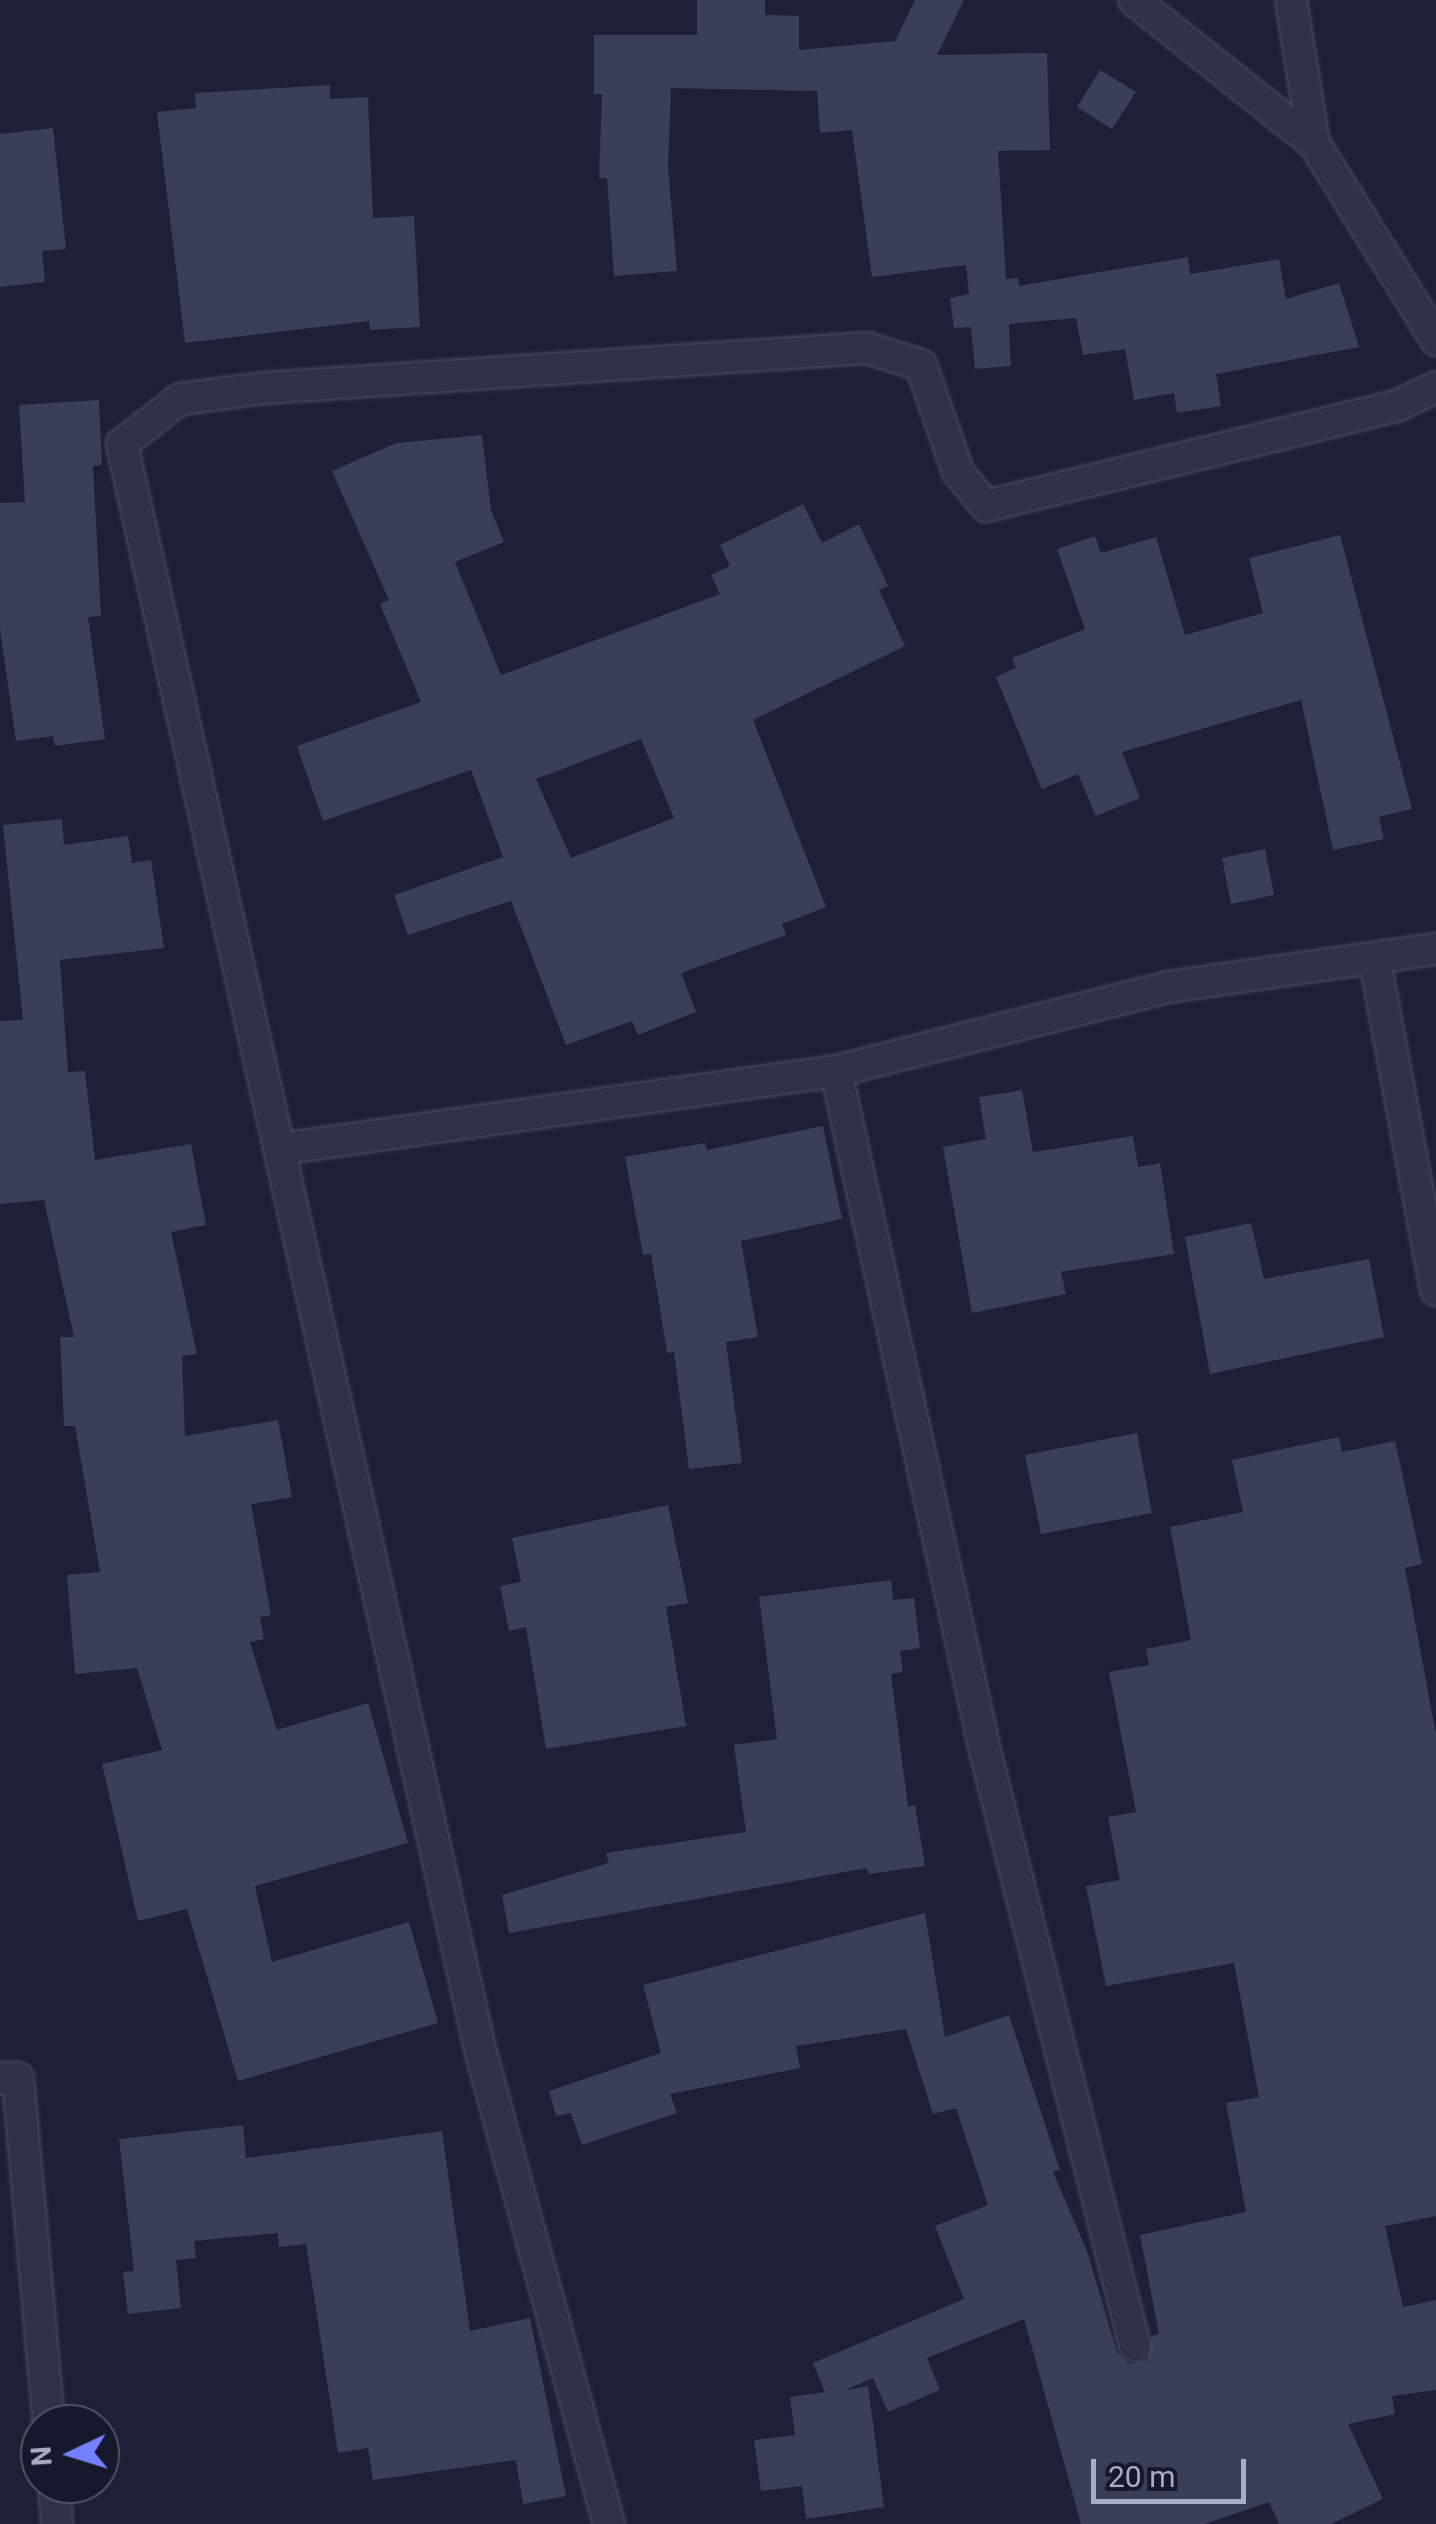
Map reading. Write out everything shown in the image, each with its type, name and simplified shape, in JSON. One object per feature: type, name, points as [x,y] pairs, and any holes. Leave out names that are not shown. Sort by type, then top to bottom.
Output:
[{"type":"street","points":[[1134,0],[1314,143],[1436,340]]},
{"type":"street","points":[[1290,0],[1314,143]]},
{"type":"street","points":[[609,2524],[481,2053],[130,498],[122,444],[180,399],[402,377],[867,348],[921,365],[958,472],[986,506],[1396,406],[1436,387]]},
{"type":"street","points":[[280,1149],[836,1070],[1168,987],[1375,961],[1436,949]]},
{"type":"street","points":[[1375,961],[1436,1290]]},
{"type":"street","points":[[836,1070],[986,1755],[1135,2346]]},
{"type":"street","points":[[0,2078],[18,2078],[47,2404]]},
{"type":"building","points":[[697,0],[765,0],[765,15],[799,16],[799,50],[895,41],[915,0],[964,0],[937,55],[1047,53],[1050,150],[998,151],[1006,279],[1018,278],[1019,286],[1188,257],[1190,274],[1279,259],[1286,299],[1339,283],[1359,347],[1216,374],[1221,406],[1177,413],[1174,393],[1134,400],[1125,349],[1083,355],[1076,318],[1009,324],[1011,366],[975,369],[971,327],[954,328],[950,298],[969,294],[966,265],[872,277],[852,130],[820,133],[817,91],[671,88],[668,167],[677,271],[614,276],[607,178],[599,178],[602,94],[594,94],[594,35],[697,35]]},
{"type":"building","points":[[1100,70],[1136,92],[1112,129],[1077,107]]},
{"type":"building","points":[[330,85],[330,99],[368,97],[373,218],[414,216],[420,327],[370,330],[369,321],[185,343],[157,112],[196,108],[195,93]]},
{"type":"building","points":[[53,128],[66,249],[42,251],[45,282],[0,287],[0,134]]},
{"type":"building","points":[[99,400],[102,465],[93,466],[101,616],[88,617],[105,739],[55,746],[53,736],[16,741],[0,629],[0,503],[25,502],[19,405]]},
{"type":"building","points":[[482,435],[491,510],[504,542],[455,562],[501,675],[720,594],[711,575],[730,566],[720,545],[803,504],[822,543],[859,524],[888,586],[879,590],[905,646],[753,720],[826,907],[782,924],[786,935],[681,973],[696,1012],[638,1035],[632,1021],[566,1045],[511,901],[408,935],[394,895],[503,857],[471,770],[323,821],[297,746],[421,702],[380,604],[389,600],[332,471],[396,443]],"holes":[[[641,739],[674,818],[571,858],[536,779]]]},
{"type":"building","points":[[1340,535],[1412,809],[1379,817],[1384,839],[1333,850],[1301,700],[1122,752],[1140,798],[1096,816],[1078,774],[1042,789],[996,677],[1016,668],[1012,658],[1085,629],[1057,549],[1095,536],[1101,553],[1156,537],[1185,635],[1263,613],[1249,558]]},
{"type":"building","points":[[62,819],[64,845],[128,836],[132,863],[151,860],[164,948],[60,960],[68,1072],[85,1071],[95,1160],[191,1144],[206,1225],[171,1232],[197,1354],[182,1356],[185,1436],[278,1420],[292,1497],[251,1504],[271,1615],[260,1617],[264,1639],[250,1642],[277,1730],[368,1703],[408,1843],[255,1886],[272,1962],[409,1922],[438,2023],[238,2081],[187,1909],[138,1921],[102,1764],[162,1750],[137,1668],[75,1674],[67,1575],[100,1572],[75,1426],[64,1426],[60,1337],[74,1337],[44,1200],[0,1204],[0,1021],[23,1020],[3,825]]},
{"type":"building","points":[[1265,849],[1274,895],[1231,904],[1222,858]]},
{"type":"building","points":[[1022,1090],[1033,1152],[1133,1136],[1138,1167],[1160,1163],[1174,1254],[1061,1272],[1066,1294],[972,1313],[943,1147],[986,1139],[979,1097]]},
{"type":"building","points":[[823,1126],[842,1219],[741,1241],[758,1337],[726,1342],[742,1463],[689,1469],[674,1352],[667,1353],[651,1254],[643,1255],[625,1157],[705,1143],[707,1150]]},
{"type":"building","points":[[1251,1223],[1264,1279],[1369,1259],[1384,1337],[1210,1374],[1185,1237]]},
{"type":"building","points":[[1137,1433],[1152,1513],[1041,1534],[1025,1455]]},
{"type":"building","points":[[1339,1437],[1342,1452],[1395,1441],[1422,1564],[1405,1568],[1436,1734],[1436,2216],[1385,2226],[1403,2307],[1436,2300],[1436,2390],[1392,2396],[1395,2414],[1348,2424],[1383,2499],[1331,2524],[1279,2524],[1269,2502],[1205,2524],[1081,2524],[1024,2319],[927,2358],[940,2390],[888,2412],[873,2378],[845,2390],[868,2386],[884,2507],[806,2519],[802,2486],[761,2491],[754,2440],[795,2435],[790,2397],[825,2392],[813,2363],[964,2299],[935,2226],[988,2205],[956,2108],[933,2114],[906,2029],[796,2046],[800,2068],[670,2094],[677,2113],[582,2145],[571,2113],[556,2116],[549,2091],[661,2053],[643,1985],[925,1913],[945,2037],[1009,2015],[1060,2170],[1053,2172],[1087,2251],[1117,2352],[1129,2364],[1147,2360],[1152,2336],[1159,2334],[1140,2235],[1246,2212],[1226,2103],[1259,2097],[1234,1963],[1106,1986],[1086,1886],[1120,1880],[1108,1817],[1136,1812],[1109,1672],[1149,1665],[1146,1649],[1191,1640],[1170,1527],[1243,1512],[1232,1460]]},
{"type":"building","points":[[668,1505],[688,1603],[666,1607],[686,1726],[546,1749],[526,1627],[509,1631],[500,1586],[521,1582],[512,1538]]},
{"type":"building","points":[[891,1580],[893,1600],[914,1598],[920,1648],[900,1651],[903,1672],[891,1674],[908,1807],[915,1805],[925,1866],[869,1874],[867,1868],[509,1933],[502,1895],[609,1863],[606,1853],[746,1832],[734,1745],[777,1739],[759,1597]]},
{"type":"building","points":[[243,2125],[246,2158],[442,2131],[470,2331],[530,2318],[566,2496],[523,2504],[516,2460],[373,2480],[368,2448],[338,2453],[306,2244],[279,2247],[278,2233],[194,2241],[196,2258],[176,2260],[181,2308],[128,2314],[123,2272],[134,2271],[119,2139]]}]
